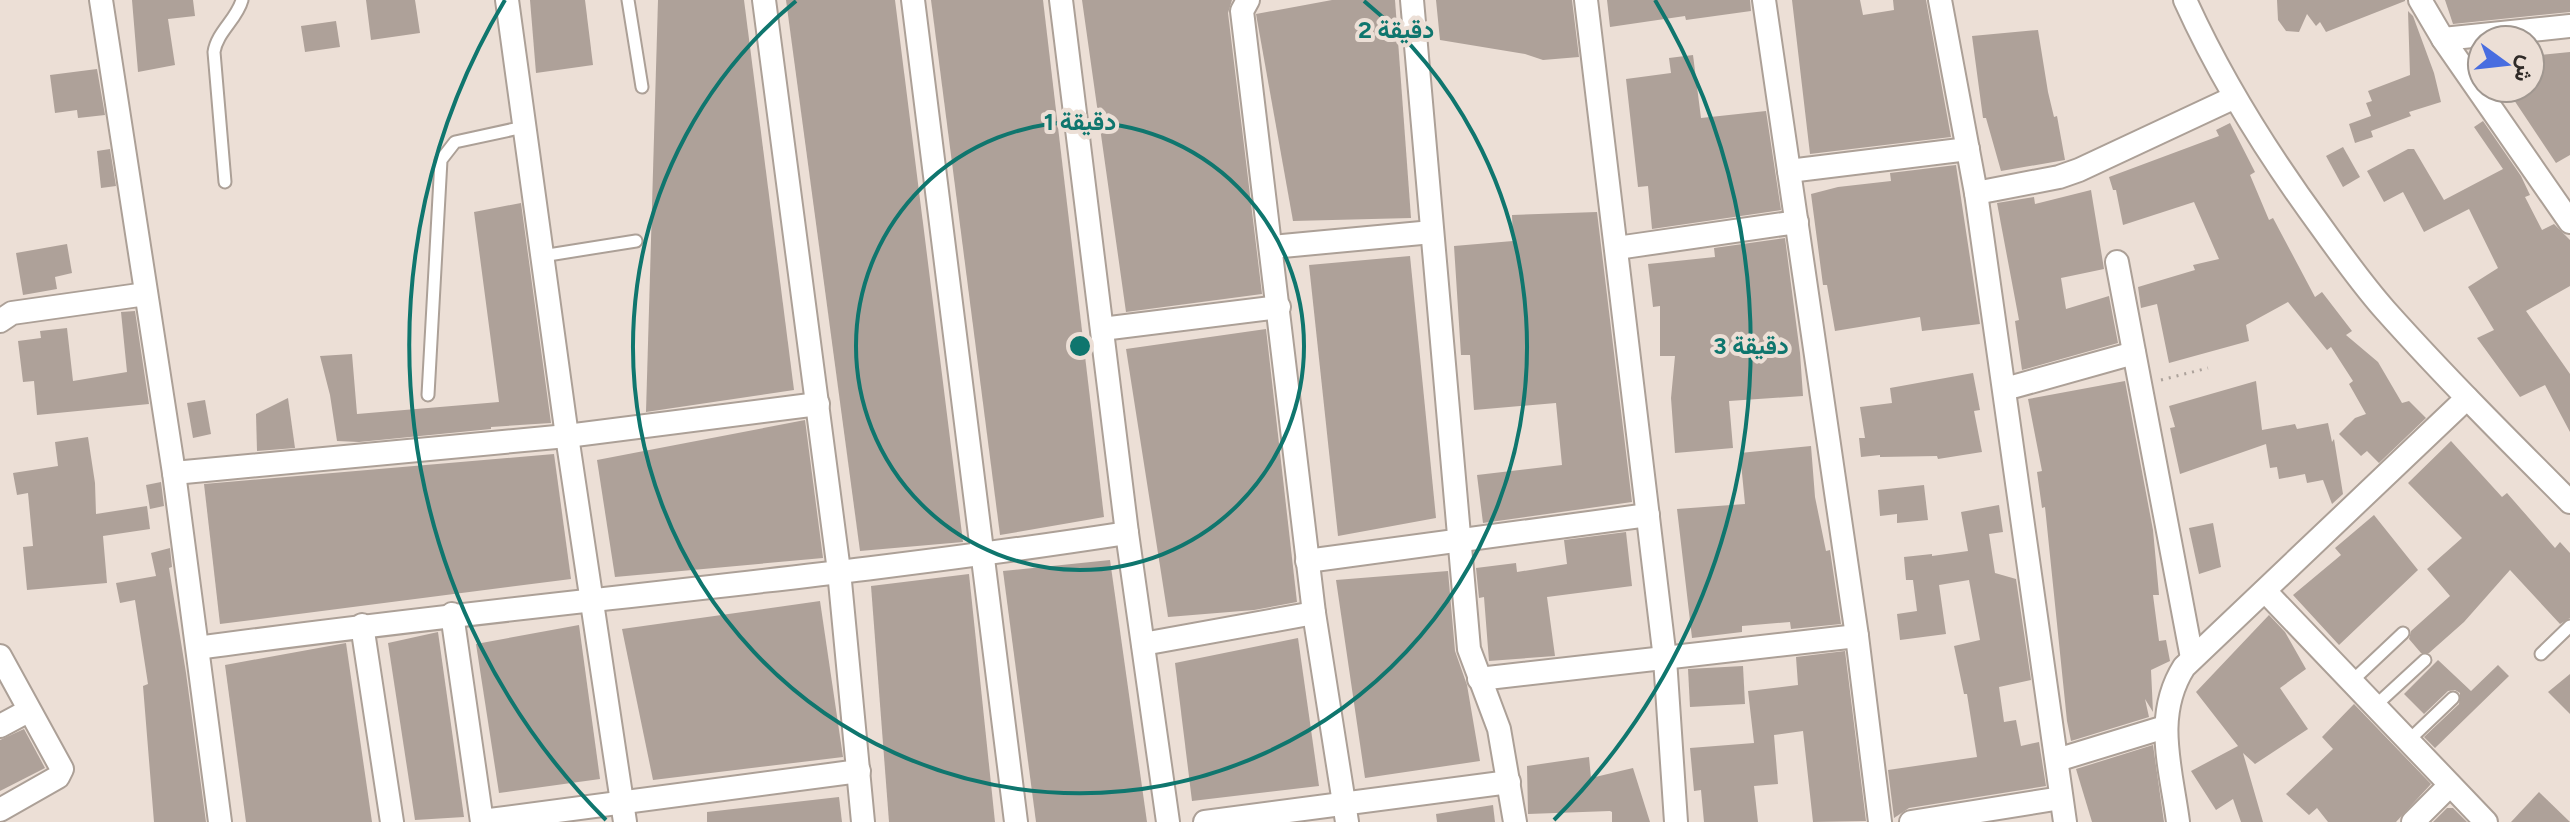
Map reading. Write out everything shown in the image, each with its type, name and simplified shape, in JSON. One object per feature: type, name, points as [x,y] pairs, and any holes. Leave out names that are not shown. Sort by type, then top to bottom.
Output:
[{"type":"street","points":[[101,0],[174,473],[220,822]]},
{"type":"street","points":[[507,0],[623,812]]},
{"type":"street","points":[[764,0],[839,571],[863,822]]},
{"type":"street","points":[[913,0],[1016,822]]},
{"type":"street","points":[[1061,0],[1127,533],[1168,822]]},
{"type":"street","points":[[1248,0],[1242,11],[1307,561],[1346,813]]},
{"type":"street","points":[[1412,0],[1469,649],[1499,729],[1515,822]]},
{"type":"street","points":[[1586,0],[1665,659],[1676,822]]},
{"type":"street","points":[[1764,0],[1857,636],[1880,822]]},
{"type":"street","points":[[1940,0],[1976,193],[2065,822]]},
{"type":"street","points":[[2420,0],[2443,39],[2570,222]]},
{"type":"street","points":[[2194,3],[2233,98],[2275,165],[2355,274],[2467,398],[2570,502]]},
{"type":"street","points":[[2443,39],[2570,26]]},
{"type":"street","points":[[1976,193],[2059,177],[2079,170],[2233,98]]},
{"type":"street","points":[[1789,171],[1968,149]]},
{"type":"street","points":[[1617,248],[1797,222]]},
{"type":"street","points":[[1272,247],[1432,232]]},
{"type":"street","points":[[2117,262],[2192,658]]},
{"type":"street","points":[[0,319],[12,313],[146,294]]},
{"type":"street","points":[[1102,329],[1279,307]]},
{"type":"street","points":[[2005,389],[2134,353]]},
{"type":"street","points":[[2178,822],[2165,727],[2172,690],[2192,658],[2467,398]]},
{"type":"street","points":[[174,473],[567,436],[818,404]]},
{"type":"street","points":[[1307,561],[1648,515]]},
{"type":"street","points":[[198,648],[452,614],[984,555],[1127,533]]},
{"type":"street","points":[[2265,591],[2486,822]]},
{"type":"street","points":[[1143,644],[1314,613]]},
{"type":"street","points":[[452,614],[482,821],[623,812],[859,771]]},
{"type":"street","points":[[362,625],[392,822]]},
{"type":"street","points":[[1479,679],[1857,636]]},
{"type":"street","points":[[0,656],[28,711],[61,763],[62,773],[0,810]]},
{"type":"street","points":[[0,726],[28,711]]},
{"type":"street","points":[[2057,760],[2165,727]]},
{"type":"street","points":[[1205,822],[1346,813],[1509,782]]},
{"type":"street","points":[[2413,822],[2450,785]]},
{"type":"street","points":[[1911,822],[2061,798]]},
{"type":"lane","points":[[225,182],[214,52],[215,43],[237,15],[242,0]]},
{"type":"lane","points":[[628,0],[642,87]]},
{"type":"lane","points":[[428,395],[441,160],[455,142],[524,127]]},
{"type":"lane","points":[[542,256],[636,241]]},
{"type":"lane","points":[[2541,654],[2570,626]]},
{"type":"lane","points":[[2351,682],[2403,633]]},
{"type":"lane","points":[[2375,706],[2425,660]]},
{"type":"lane","points":[[2408,741],[2453,698]]},
{"type":"path","points":[[2140,385],[2208,368]]},
{"type":"building","points":[[132,0],[193,0],[195,16],[168,19],[175,65],[138,72]]},
{"type":"building","points":[[366,0],[415,0],[420,33],[371,40]]},
{"type":"building","points":[[530,0],[585,0],[593,65],[536,73]]},
{"type":"building","points":[[658,0],[744,0],[794,390],[646,412]]},
{"type":"building","points":[[786,0],[895,0],[963,542],[860,551]]},
{"type":"building","points":[[931,0],[1043,0],[1104,517],[1000,535]]},
{"type":"building","points":[[1082,0],[1232,0],[1228,13],[1262,294],[1126,312]]},
{"type":"building","points":[[1332,0],[1395,0],[1411,218],[1293,221],[1256,14]]},
{"type":"building","points":[[1436,0],[1572,0],[1579,57],[1543,60],[1525,54],[1440,40]]},
{"type":"building","points":[[1607,0],[1750,0],[1751,11],[1686,20],[1685,16],[1610,27]]},
{"type":"building","points":[[1792,0],[1860,0],[1863,15],[1894,10],[1893,0],[1926,0],[1951,137],[1810,154]]},
{"type":"building","points":[[2277,0],[2405,1],[2326,32],[2320,22],[2316,26],[2307,14],[2299,32],[2286,31],[2278,20]]},
{"type":"building","points":[[2445,0],[2570,0],[2570,12],[2453,24]]},
{"type":"building","points":[[2408,11],[2413,16],[2434,73],[2441,102],[2409,112],[2411,116],[2371,131],[2373,137],[2355,143],[2349,124],[2371,116],[2366,103],[2372,101],[2368,91],[2410,75]]},
{"type":"building","points":[[336,21],[340,47],[305,52],[301,26]]},
{"type":"building","points":[[2038,30],[2048,92],[2054,117],[2057,116],[2065,160],[2001,171],[1986,118],[1983,118],[1972,36]]},
{"type":"building","points":[[2570,52],[2570,155],[2556,163],[2517,104],[2546,104],[2546,54]]},
{"type":"building","points":[[1693,55],[1701,118],[1766,111],[1781,210],[1652,229],[1648,186],[1638,187],[1626,79],[1671,73],[1669,58]]},
{"type":"building","points":[[97,69],[105,115],[78,118],[77,110],[55,113],[50,75]]},
{"type":"building","points":[[2483,121],[2521,176],[2530,195],[2525,197],[2542,230],[2554,224],[2570,240],[2570,286],[2526,311],[2570,374],[2570,432],[2545,385],[2520,397],[2477,338],[2494,330],[2468,287],[2498,268],[2469,209],[2424,232],[2403,192],[2384,202],[2367,171],[2408,149],[2414,149],[2444,200],[2503,169],[2474,127]]},
{"type":"building","points":[[2230,123],[2255,172],[2250,175],[2269,220],[2273,218],[2315,297],[2322,292],[2352,331],[2346,335],[2378,362],[2402,403],[2409,401],[2426,418],[2379,463],[2367,451],[2361,456],[2339,434],[2355,418],[2366,414],[2349,384],[2353,381],[2331,347],[2327,350],[2288,302],[2246,325],[2249,341],[2169,363],[2157,304],[2141,308],[2138,287],[2195,270],[2193,265],[2219,259],[2194,202],[2123,225],[2116,190],[2113,190],[2109,177],[2219,136],[2216,130]]},
{"type":"building","points":[[2343,147],[2360,177],[2343,187],[2326,156]]},
{"type":"building","points":[[110,149],[116,186],[101,188],[97,151]]},
{"type":"building","points":[[1956,165],[1980,324],[1922,331],[1920,317],[1835,331],[1827,285],[1823,285],[1811,194],[1838,187],[1891,181],[1890,173]]},
{"type":"building","points":[[2091,190],[2104,269],[2061,278],[2066,309],[2109,296],[2118,343],[2022,370],[2015,321],[2019,320],[1997,203],[2034,197],[2035,204]]},
{"type":"building","points":[[521,203],[551,423],[359,442],[337,441],[320,356],[352,354],[357,414],[499,402],[474,212]]},
{"type":"building","points":[[1597,212],[1632,502],[1483,523],[1477,475],[1562,465],[1556,403],[1474,410],[1470,355],[1461,355],[1454,246],[1513,241],[1512,215]]},
{"type":"building","points":[[1785,238],[1803,396],[1729,401],[1733,448],[1675,453],[1671,398],[1675,356],[1660,356],[1660,306],[1653,307],[1648,264],[1715,257],[1714,248]]},
{"type":"building","points":[[67,244],[72,273],[55,277],[57,289],[23,295],[16,253]]},
{"type":"building","points":[[1410,256],[1436,518],[1338,536],[1309,265]]},
{"type":"building","points":[[135,311],[149,404],[37,415],[34,381],[23,382],[18,341],[41,338],[40,331],[67,328],[73,381],[127,372],[121,312]]},
{"type":"building","points":[[1266,329],[1297,602],[1254,610],[1168,617],[1126,349]]},
{"type":"building","points":[[1973,373],[1980,410],[1974,411],[1982,452],[1938,459],[1937,456],[1861,457],[1859,438],[1865,438],[1860,407],[1892,403],[1890,388]]},
{"type":"building","points":[[2125,381],[2153,530],[2159,595],[2153,595],[2159,641],[2166,640],[2170,661],[2151,670],[2153,712],[2145,699],[2149,717],[2071,741],[2045,507],[2042,508],[2037,472],[2042,471],[2028,399]]},
{"type":"building","points":[[2256,381],[2262,430],[2295,424],[2297,429],[2328,423],[2332,442],[2334,439],[2343,494],[2332,504],[2323,480],[2307,483],[2305,474],[2279,479],[2277,467],[2270,468],[2266,444],[2180,474],[2170,428],[2175,427],[2169,406]]},
{"type":"building","points":[[288,398],[295,448],[257,451],[256,414]]},
{"type":"building","points":[[205,400],[211,434],[193,438],[187,403]]},
{"type":"building","points":[[805,420],[823,558],[615,577],[597,460]]},
{"type":"building","points":[[88,437],[96,514],[147,506],[150,529],[103,536],[107,583],[27,590],[23,547],[33,546],[28,493],[17,495],[13,473],[58,466],[55,442]]},
{"type":"building","points":[[2451,441],[2502,497],[2507,493],[2555,548],[2560,542],[2570,553],[2570,618],[2560,624],[2510,570],[2464,622],[2429,653],[2421,653],[2409,639],[2411,631],[2450,596],[2427,569],[2462,538],[2408,483]]},
{"type":"building","points":[[1811,446],[1815,497],[1826,551],[1830,550],[1841,624],[1791,629],[1790,622],[1742,626],[1742,632],[1692,638],[1677,509],[1745,504],[1740,453]]},
{"type":"building","points":[[554,454],[571,579],[220,624],[204,484]]},
{"type":"building","points":[[161,482],[164,506],[150,509],[146,485]]},
{"type":"building","points":[[1924,485],[1928,520],[1897,523],[1897,514],[1880,516],[1878,490]]},
{"type":"building","points":[[1999,505],[2003,532],[1989,534],[1995,573],[2016,579],[2031,680],[1999,687],[2004,722],[2016,720],[2021,746],[2039,742],[2046,786],[1909,808],[1894,818],[1888,770],[1977,757],[1967,694],[1964,694],[1954,646],[1980,640],[1969,580],[1939,585],[1946,634],[1900,640],[1897,614],[1917,611],[1913,580],[1906,580],[1904,557],[1968,551],[1961,512]]},
{"type":"building","points":[[2374,515],[2418,570],[2339,645],[2293,595],[2341,555],[2335,548]]},
{"type":"building","points":[[2213,523],[2221,567],[2199,574],[2189,528]]},
{"type":"building","points":[[1626,532],[1632,586],[1547,597],[1555,656],[1489,661],[1484,597],[1479,598],[1476,568],[1516,563],[1517,572],[1567,564],[1564,540]]},
{"type":"building","points":[[170,548],[172,567],[169,568],[206,822],[154,822],[143,686],[148,684],[135,600],[120,603],[116,583],[156,576],[151,553]]},
{"type":"building","points":[[1110,560],[1147,822],[1036,822],[1003,571]]},
{"type":"building","points":[[1448,571],[1455,651],[1467,685],[1480,761],[1365,778],[1336,580]]},
{"type":"building","points":[[969,574],[995,822],[889,822],[871,586]]},
{"type":"building","points":[[820,601],[843,757],[653,780],[622,629]]},
{"type":"building","points":[[2269,615],[2285,632],[2306,669],[2280,688],[2308,729],[2255,764],[2243,753],[2263,822],[2241,822],[2233,799],[2216,810],[2191,771],[2238,746],[2196,692]]},
{"type":"building","points":[[579,625],[600,779],[499,793],[476,644]]},
{"type":"building","points":[[438,632],[464,817],[415,820],[388,643]]},
{"type":"building","points":[[1298,638],[1319,786],[1192,801],[1175,663]]},
{"type":"building","points":[[346,643],[372,822],[246,822],[225,665]]},
{"type":"building","points":[[1845,651],[1866,821],[1813,822],[1803,731],[1774,735],[1778,784],[1754,786],[1758,822],[1704,822],[1701,790],[1694,791],[1690,748],[1754,743],[1748,691],[1798,685],[1796,657]]},
{"type":"building","points":[[2438,660],[2471,691],[2498,665],[2509,676],[2435,748],[2424,737],[2459,704],[2460,693],[2448,691],[2424,714],[2404,694]]},
{"type":"building","points":[[1743,666],[1745,704],[1690,707],[1688,669]]},
{"type":"building","points":[[2570,674],[2570,714],[2548,692]]},
{"type":"building","points":[[2354,704],[2431,784],[2396,822],[2328,822],[2317,808],[2309,815],[2286,794],[2333,749],[2322,737]]},
{"type":"building","points":[[24,729],[45,768],[0,791],[0,740]]},
{"type":"building","points":[[2153,745],[2164,822],[2092,822],[2076,769]]},
{"type":"building","points":[[1589,757],[1591,778],[1633,768],[1650,822],[1612,822],[1610,811],[1528,814],[1527,766]]},
{"type":"building","points":[[2539,792],[2570,822],[2511,822]]},
{"type":"building","points":[[839,797],[842,822],[707,822],[707,812]]},
{"type":"building","points":[[1493,805],[1495,822],[1437,822],[1436,814]]},
{"type":"building","points":[[2447,808],[2453,808],[2467,822],[2433,822]]}]
